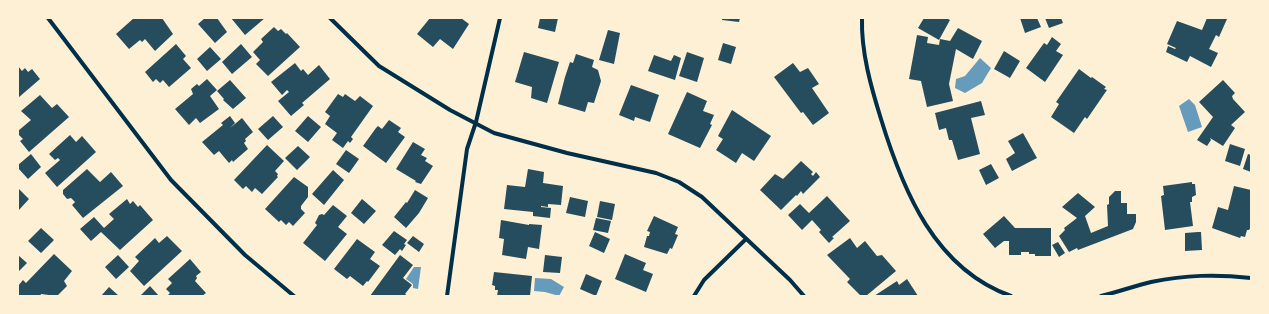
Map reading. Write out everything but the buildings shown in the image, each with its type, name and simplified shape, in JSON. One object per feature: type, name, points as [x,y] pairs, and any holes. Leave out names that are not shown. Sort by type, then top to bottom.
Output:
[{"type":"street","points":[[48,18],[171,180],[245,255],[294,296]]},
{"type":"street","points":[[330,18],[379,66],[450,110],[494,132],[567,153],[656,173],[679,182],[702,197],[790,280],[804,296]]},
{"type":"street","points":[[447,296],[467,149],[476,122],[500,18]]},
{"type":"street","points":[[862,18],[861,39],[875,100],[894,162],[915,210],[958,264],[976,280],[1011,296]]},
{"type":"street","points":[[694,296],[704,280],[746,240]]},
{"type":"street","points":[[1101,296],[1123,294],[1149,283],[1178,277],[1220,274],[1251,278]]},
{"type":"water","points":[[980,58],[991,68],[982,83],[965,93],[955,88],[956,79],[965,76]]},
{"type":"water","points":[[1189,99],[1195,105],[1202,127],[1188,132],[1179,106]]},
{"type":"water","points":[[414,267],[421,267],[418,289],[413,288],[413,284],[406,279]]},
{"type":"water","points":[[535,278],[551,279],[564,287],[559,296],[534,291]]}]
